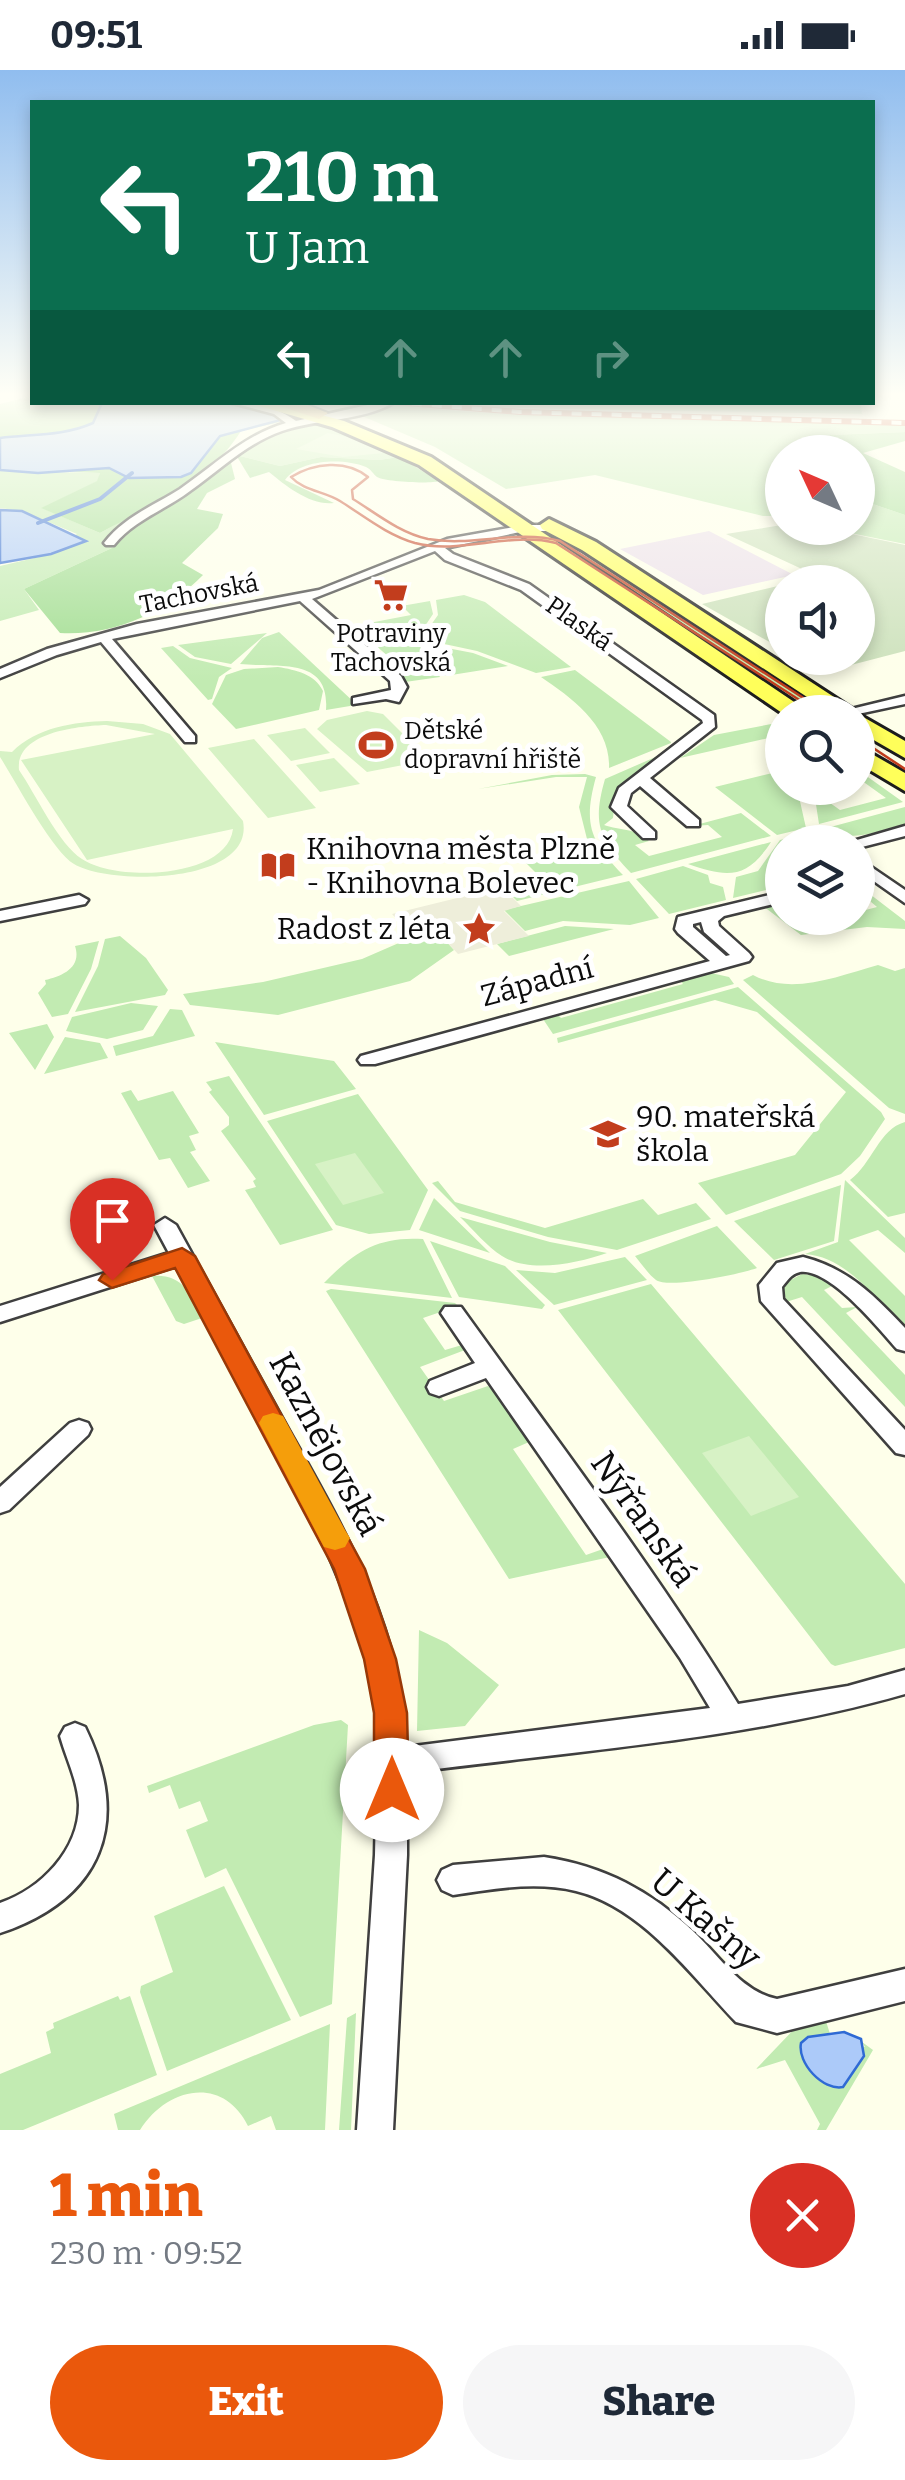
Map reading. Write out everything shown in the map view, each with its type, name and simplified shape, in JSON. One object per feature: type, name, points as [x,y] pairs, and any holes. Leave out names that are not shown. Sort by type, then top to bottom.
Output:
[{"type":"main road","name":"Plaská","points":[[472,489],[816,695]]},
{"type":"main road","name":"Plaská","points":[[480,489],[773,695]]},
{"type":"main road","points":[[875,732],[905,751]]},
{"type":"main road","points":[[875,764],[905,784]]},
{"type":"street","name":"Plaská","points":[[110,543],[141,514],[186,489]]},
{"type":"street","name":"Tachovská","points":[[0,674],[103,637],[170,620],[303,598],[438,548],[538,530]]},
{"type":"street","name":"Plaská","points":[[438,548],[524,587],[709,718],[710,724],[641,779]]},
{"type":"street","name":"Tachovská","points":[[303,598],[396,679],[400,687],[394,696],[358,701]]},
{"type":"street","name":"Tachovská","points":[[103,637],[190,739]]},
{"type":"street","points":[[875,706],[905,700]]},
{"type":"street","points":[[649,835],[619,806],[624,791],[641,779],[692,823]]},
{"type":"street","points":[[875,839],[905,831]]},
{"type":"street","points":[[875,882],[905,898]]},
{"type":"street","points":[[0,916],[79,900]]},
{"type":"street","points":[[722,962],[683,926],[687,919],[765,900]]},
{"type":"street","name":"Západní","points":[[368,1060],[743,957],[710,928],[711,917],[719,912]]},
{"type":"street","name":"Kaznějovská","points":[[165,1225],[350,1569],[380,1659],[391,1713],[392,1762],[391,1855],[375,2130]]},
{"type":"street","points":[[0,1314],[182,1256]]},
{"type":"street","points":[[905,1343],[832,1272],[790,1268],[770,1285],[772,1301],[905,1446]]},
{"type":"street","name":"Nýřanská","points":[[453,1313],[690,1650],[731,1718]]},
{"type":"street","points":[[440,1386],[491,1366]]},
{"type":"street","points":[[0,1503],[79,1429]]},
{"type":"street","points":[[392,1762],[731,1718],[848,1698],[905,1682]]},
{"type":"street","points":[[0,1918],[30,1910],[52,1891],[86,1842],[94,1804],[75,1736]]},
{"type":"street","name":"U Kašny","points":[[453,1880],[544,1872],[602,1886],[671,1932],[748,2010],[761,2015],[778,2016],[905,1985]]},
{"type":"shaded area","points":[[709,531],[775,565],[765,565],[765,581],[703,595],[620,549]]},
{"type":"shaded area","points":[[502,887],[521,906],[504,911],[529,936],[458,954],[433,927],[409,933],[392,914]]},
{"type":"green space","points":[[0,489],[81,489],[42,508],[100,533],[124,520],[139,524],[114,547],[24,589],[39,610],[0,621],[0,566],[39,557],[77,534],[22,511],[0,508]]},
{"type":"green space","points":[[80,489],[178,489],[100,533],[41,508]]},
{"type":"green space","points":[[192,489],[215,489],[207,493],[197,509],[223,514],[218,528],[182,563],[203,575],[155,611],[100,631],[60,633],[24,589],[114,547],[147,516]]},
{"type":"green space","points":[[292,489],[304,489],[334,503],[317,501]]},
{"type":"green space","points":[[653,489],[765,489],[763,516]]},
{"type":"green space","points":[[875,489],[905,489],[905,515],[875,505]]},
{"type":"green space","points":[[875,505],[905,515],[905,544],[875,538]]},
{"type":"green space","points":[[765,528],[765,545],[875,545],[875,539],[905,545],[905,651],[875,659],[875,565],[793,565],[726,534]]},
{"type":"green space","points":[[565,542],[576,545],[765,666],[765,675],[779,675],[810,695],[781,695],[559,548],[577,558],[587,556]]},
{"type":"green space","points":[[765,589],[765,639],[702,604]]},
{"type":"green space","points":[[464,595],[485,602],[571,667],[536,673],[477,651],[421,639],[438,615],[436,600]]},
{"type":"green space","points":[[430,601],[433,614],[417,638],[348,627],[411,615],[403,607],[390,608]]},
{"type":"green space","points":[[346,630],[417,642],[440,677],[405,682],[399,676],[407,673],[365,636],[355,638]]},
{"type":"green space","points":[[279,632],[356,705],[326,710],[320,681],[299,668],[240,664],[262,638]]},
{"type":"green space","points":[[267,633],[231,664],[195,657],[178,645]]},
{"type":"green space","points":[[421,643],[473,653],[508,666],[445,676]]},
{"type":"green space","points":[[173,646],[190,658],[232,668],[219,677],[212,699],[208,700],[161,648]]},
{"type":"green space","points":[[278,667],[315,680],[323,691],[319,710],[236,729],[212,704],[226,675],[244,669]]},
{"type":"green space","points":[[575,670],[671,743],[609,768],[604,739],[597,726],[577,704],[541,677]]},
{"type":"green space","name":"Dětské dopravní hřiště","points":[[367,711],[383,714],[429,760],[367,772],[317,729],[327,720]]},
{"type":"green space","points":[[107,721],[143,724],[170,734],[243,821],[241,842],[227,857],[204,868],[146,877],[92,871],[65,857],[35,815],[0,751],[12,752],[33,737],[56,728]],"holes":[[[106,725],[155,734],[21,760],[87,860],[233,829],[226,846],[212,858],[168,871],[119,871],[82,859],[48,818],[19,770],[20,757],[38,739],[80,727]]]},
{"type":"green space","points":[[765,725],[765,739],[680,758],[714,735]]},
{"type":"green space","points":[[305,728],[330,753],[291,761],[267,735]]},
{"type":"green space","points":[[254,739],[316,808],[268,818],[208,748]]},
{"type":"green space","points":[[667,752],[629,778],[618,793],[613,818],[604,825],[632,831],[649,841],[635,845],[649,856],[722,837],[708,825],[692,826],[741,813],[765,831],[765,838],[631,873],[605,841],[601,830],[599,808],[605,779]]},
{"type":"green space","points":[[334,758],[360,784],[320,792],[296,765]]},
{"type":"green space","points":[[552,775],[596,777],[590,807],[592,831],[603,852],[623,875],[517,901],[507,891],[545,882],[526,863],[589,847],[579,807],[587,777],[556,777],[478,789]]},
{"type":"green space","points":[[765,775],[765,805],[801,805],[805,825],[765,826],[715,787]]},
{"type":"green space","points":[[875,782],[903,802],[819,824],[816,805],[833,805],[840,810],[875,805],[875,801],[886,798],[875,790]]},
{"type":"green space","points":[[905,807],[905,824],[884,830],[875,832],[875,825],[838,825]]},
{"type":"green space","points":[[765,844],[765,850],[754,863],[736,872],[714,872],[688,864]]},
{"type":"green space","points":[[765,861],[765,890],[733,898],[736,877],[758,871]]},
{"type":"green space","points":[[683,866],[708,875],[710,883],[723,887],[726,900],[669,914],[636,879]]},
{"type":"green space","points":[[629,881],[659,918],[630,925],[563,921],[525,931],[504,910]]},
{"type":"green space","points":[[875,898],[905,921],[905,929],[875,927]]},
{"type":"green space","points":[[565,926],[614,929],[509,956],[497,944]]},
{"type":"green space","points":[[433,927],[454,950],[410,981],[278,1015],[190,1005],[183,994],[263,982],[362,959],[408,939],[409,933]]},
{"type":"green space","points":[[120,936],[146,958],[168,990],[165,995],[75,1012],[98,966],[105,939]]},
{"type":"green space","points":[[99,941],[91,969],[68,1014],[52,1017],[38,993],[45,980],[73,965],[75,946]]},
{"type":"green space","points":[[878,965],[895,971],[905,968],[905,1114],[889,1108],[743,980],[753,975],[783,984],[799,984]]},
{"type":"green space","points":[[702,971],[729,977],[734,984],[553,1034],[543,1019],[554,1011],[561,1018],[683,984],[678,977]]},
{"type":"green space","points":[[738,987],[885,1119],[860,1156],[841,1174],[726,1215],[698,1183],[795,1155],[846,1092],[757,1012],[715,1000],[558,1043],[557,1038]]},
{"type":"green space","points":[[131,1003],[158,1006],[143,1030],[107,1039],[66,1031],[72,1017]]},
{"type":"green space","points":[[170,1009],[182,1010],[195,1036],[116,1056],[113,1046],[153,1036]]},
{"type":"green space","points":[[47,1024],[54,1037],[35,1070],[9,1033]]},
{"type":"green space","points":[[65,1037],[100,1043],[108,1058],[44,1074]]},
{"type":"green space","points":[[215,1042],[334,1061],[356,1089],[264,1115]]},
{"type":"green space","points":[[229,1076],[333,1230],[280,1245],[245,1190],[256,1187],[256,1179],[221,1131],[229,1125],[229,1117],[206,1082]]},
{"type":"green space","points":[[131,1090],[138,1101],[173,1091],[199,1133],[189,1136],[196,1150],[190,1152],[210,1181],[188,1188],[170,1158],[159,1160],[121,1093]]},
{"type":"green space","points":[[358,1094],[428,1190],[410,1230],[369,1234],[336,1225],[267,1121]]},
{"type":"green space","points":[[905,1122],[905,1213],[888,1217],[850,1180],[882,1139]]},
{"type":"green space","points":[[355,1153],[384,1193],[343,1205],[315,1164]]},
{"type":"green space","points":[[845,1180],[905,1238],[905,1253],[878,1230],[849,1240],[905,1296],[905,1329],[848,1271],[805,1254],[838,1242]]},
{"type":"green space","points":[[438,1181],[455,1202],[545,1228],[643,1199],[658,1215],[696,1203],[711,1219],[617,1250],[548,1237],[460,1211],[432,1183]]},
{"type":"green space","points":[[841,1185],[834,1241],[774,1260],[734,1221]]},
{"type":"green space","points":[[434,1198],[490,1253],[419,1230]]},
{"type":"green space","points":[[460,1217],[607,1253],[554,1265],[526,1265],[491,1248]]},
{"type":"green space","points":[[717,1226],[757,1268],[705,1280],[663,1282],[653,1278],[635,1256]]},
{"type":"green space","points":[[423,1239],[452,1298],[324,1283],[368,1248],[393,1240]]},
{"type":"green space","points":[[430,1241],[505,1266],[545,1305],[542,1309],[459,1297]]},
{"type":"green space","points":[[625,1257],[647,1280],[554,1305],[516,1270],[555,1273]]},
{"type":"green space","points":[[802,1274],[821,1276],[836,1284],[824,1290],[842,1308],[857,1307],[846,1313],[905,1375],[905,1407],[802,1297],[786,1302],[783,1284]]},
{"type":"green space","points":[[152,1276],[171,1278],[184,1287],[202,1318],[184,1324],[176,1321]]},
{"type":"green space","points":[[651,1284],[905,1584],[905,1648],[831,1664],[558,1310]]},
{"type":"green space","points":[[326,1291],[455,1303],[458,1306],[423,1318],[445,1350],[462,1345],[465,1350],[420,1367],[444,1401],[488,1386],[493,1390],[529,1442],[513,1449],[586,1555],[603,1549],[610,1557],[509,1579]]},
{"type":"green space","points":[[749,1436],[799,1497],[751,1516],[702,1453]]},
{"type":"green space","points":[[419,1630],[447,1643],[499,1685],[465,1726],[417,1731]]},
{"type":"green space","points":[[341,1720],[348,1725],[332,2004],[300,2017],[226,1868],[205,1878],[186,1830],[208,1821],[200,1801],[179,1809],[170,1785],[149,1793],[147,1786],[314,1725]]},
{"type":"green space","points":[[224,1886],[291,2020],[167,2071],[140,1992],[141,1986],[173,1972],[154,1916]]},
{"type":"green space","points":[[118,1996],[120,2000],[130,1996],[157,2075],[23,2130],[0,2130],[0,2074],[51,2053],[46,2032],[54,2028],[53,2023]]},
{"type":"green space","points":[[356,2013],[351,2130],[339,2130],[347,2018]]},
{"type":"green space","points":[[825,2018],[830,2034],[808,2037],[865,2047],[862,2042],[873,2050],[826,2130],[817,2130],[820,2124],[785,2060],[756,2069],[799,2024]]},
{"type":"green space","points":[[330,2024],[325,2130],[276,2130],[271,2116],[248,2126],[224,2099],[195,2093],[165,2104],[140,2130],[118,2130],[114,2114]]},
{"type":"water","points":[[0,510],[22,511],[86,541],[51,554],[0,563]]},
{"type":"water","points":[[844,2032],[861,2039],[864,2056],[843,2087],[835,2087],[820,2080],[807,2067],[801,2043],[808,2037]]},
{"type":"waterway","points":[[38,523],[100,499],[112,489]]},
{"type":"tram line","points":[[312,489],[415,543],[556,543],[792,695]]},
{"type":"tram line","points":[[353,489],[353,499],[398,528],[428,539],[527,537],[560,541],[799,695]]},
{"type":"tram line","points":[[875,749],[905,769]]},
{"type":"slow traffic","points":[[273,1423],[335,1538]]},
{"type":"place","name":"Potraviny Tachovská","points":[[391,595]]},
{"type":"place","name":"Dětské dopravní hřiště","points":[[376,745]]},
{"type":"place","name":"Knihovna města Plzně - Knihovna Bolevec","points":[[278,866]]},
{"type":"place","name":"Radost z léta","points":[[479,929]]},
{"type":"place","name":"90. mateřská škola","points":[[608,1134]]},
{"type":"route","points":[[112,1280],[182,1256],[350,1569],[380,1659],[391,1713],[392,1790]]}]
